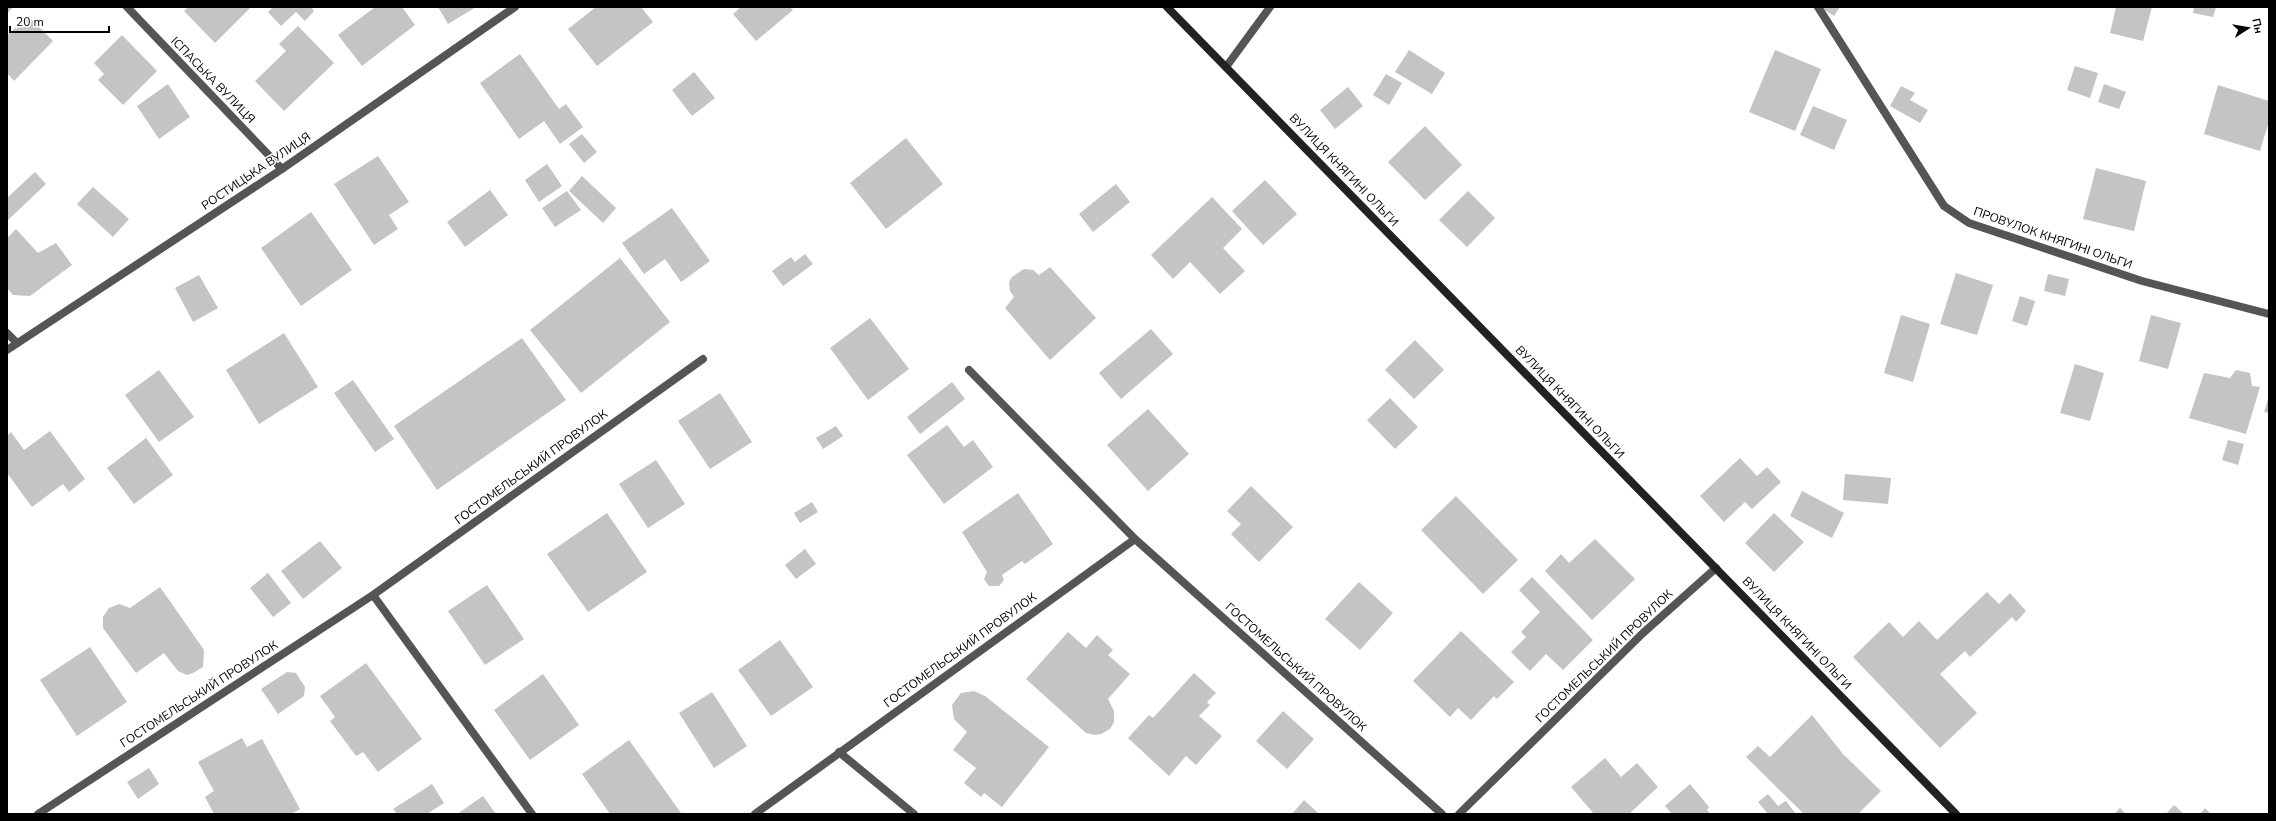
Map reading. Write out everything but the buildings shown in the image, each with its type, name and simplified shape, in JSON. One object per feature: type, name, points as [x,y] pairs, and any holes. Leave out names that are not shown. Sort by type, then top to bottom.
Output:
[{"type":"street","name":"ІСПАСЬКА ВУЛИЦЯ","points":[[127,7],[282,170]]},
{"type":"street","name":"РОСТИЦЬКА ВУЛИЦЯ","points":[[7,350],[282,170],[515,7]]},
{"type":"street","name":"ВУЛИЦЯ КНЯГИНІ ОЛЬГИ","points":[[1167,7],[1956,814]]},
{"type":"street","points":[[1226,67],[1270,7]]},
{"type":"street","name":"ПРОВУЛОК КНЯГИНІ ОЛЬГИ","points":[[1818,7],[1944,206],[1969,222],[2142,281],[2269,314]]},
{"type":"street","points":[[7,333],[17,343]]},
{"type":"street","name":"ГОСТОМЕЛЬСЬКИЙ ПРОВУЛОК","points":[[38,814],[373,595],[703,358]]},
{"type":"street","name":"ГОСТОМЕЛЬСЬКИЙ ПРОВУЛОК","points":[[969,370],[1135,539],[1442,814]]},
{"type":"street","name":"ГОСТОМЕЛЬСЬКИЙ ПРОВУЛОК","points":[[755,814],[1135,539]]},
{"type":"street","name":"ГОСТОМЕЛЬСЬКИЙ ПРОВУЛОК","points":[[1459,814],[1643,633],[1716,568]]},
{"type":"street","points":[[373,595],[532,814]]},
{"type":"street","points":[[839,752],[914,814]]}]
